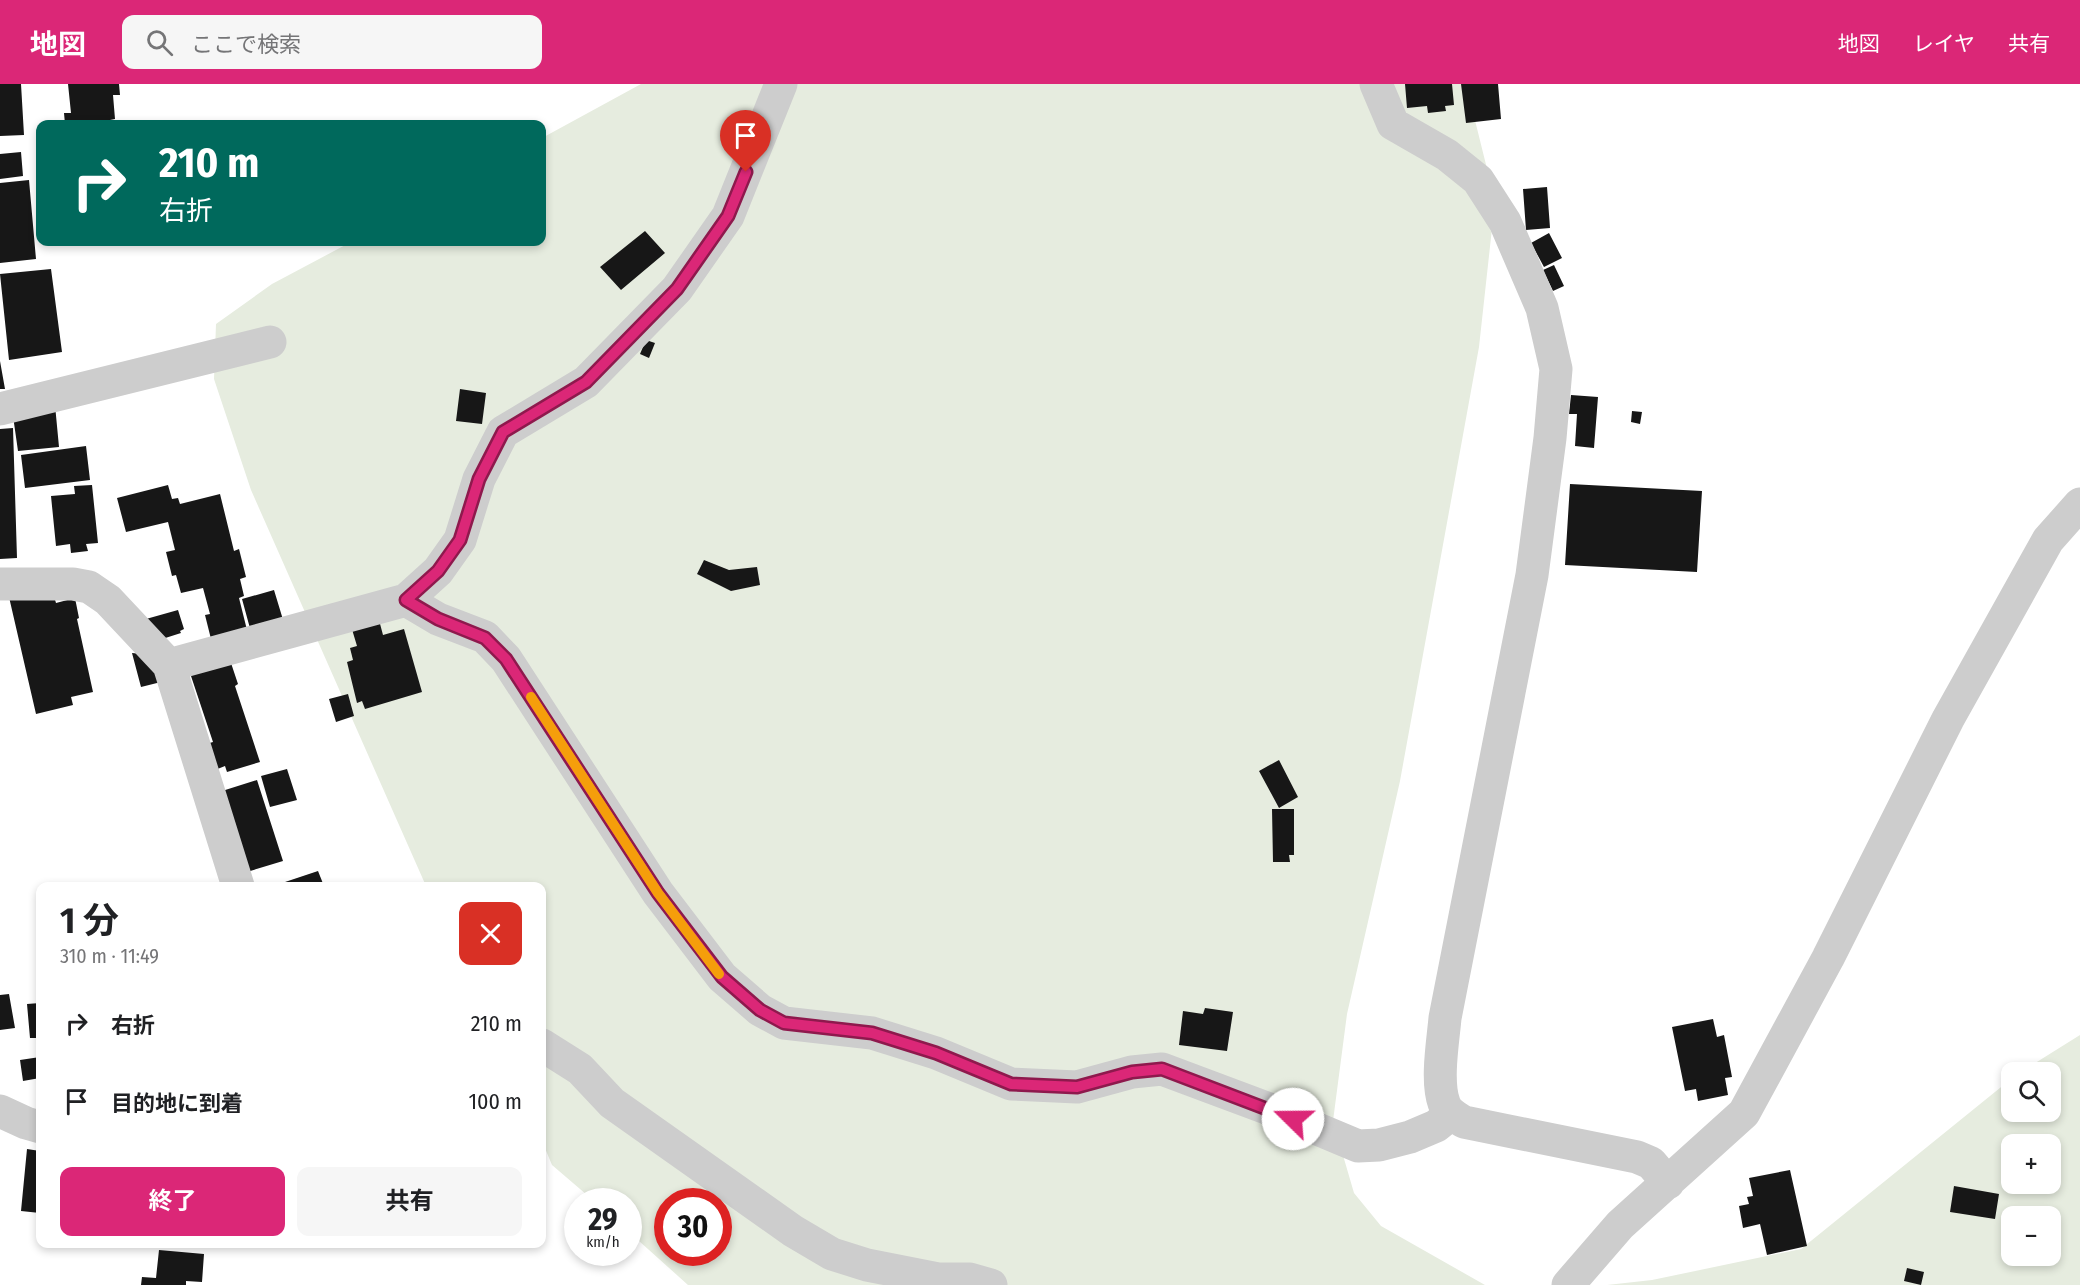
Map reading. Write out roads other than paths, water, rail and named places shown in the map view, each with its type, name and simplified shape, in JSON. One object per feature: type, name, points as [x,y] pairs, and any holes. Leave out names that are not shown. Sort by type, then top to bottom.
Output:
[{"type":"street","points":[[170,665],[406,600],[438,571],[460,540],[479,479],[503,432],[586,382],[677,289],[728,216],[782,84]]},
{"type":"street","points":[[1376,84],[1393,124],[1446,155],[1478,180],[1499,214],[1542,308],[1556,369],[1550,438],[1532,575],[1444,1018],[1440,1073],[1444,1103],[1451,1114],[1464,1122],[1637,1157],[1651,1164],[1668,1184]]},
{"type":"street","points":[[0,409],[270,342]]},
{"type":"street","points":[[1568,1285],[1620,1225],[1744,1113],[1828,958],[1948,719],[2048,540],[2080,504]]},
{"type":"street","points":[[0,584],[73,584],[89,587],[108,600],[170,665],[237,882]]},
{"type":"street","points":[[406,600],[438,619],[485,638],[506,659],[658,893],[700,949],[722,977],[760,1010],[784,1023],[872,1033],[936,1053],[1011,1084],[1077,1087],[1132,1072],[1162,1069],[1272,1110],[1358,1146],[1410,1137],[1436,1126],[1451,1114]]},
{"type":"street","points":[[546,1048],[580,1069],[612,1103],[793,1231],[832,1254],[937,1282],[970,1279],[991,1285]]},
{"type":"street","points":[[0,1111],[26,1124],[36,1126]]}]
